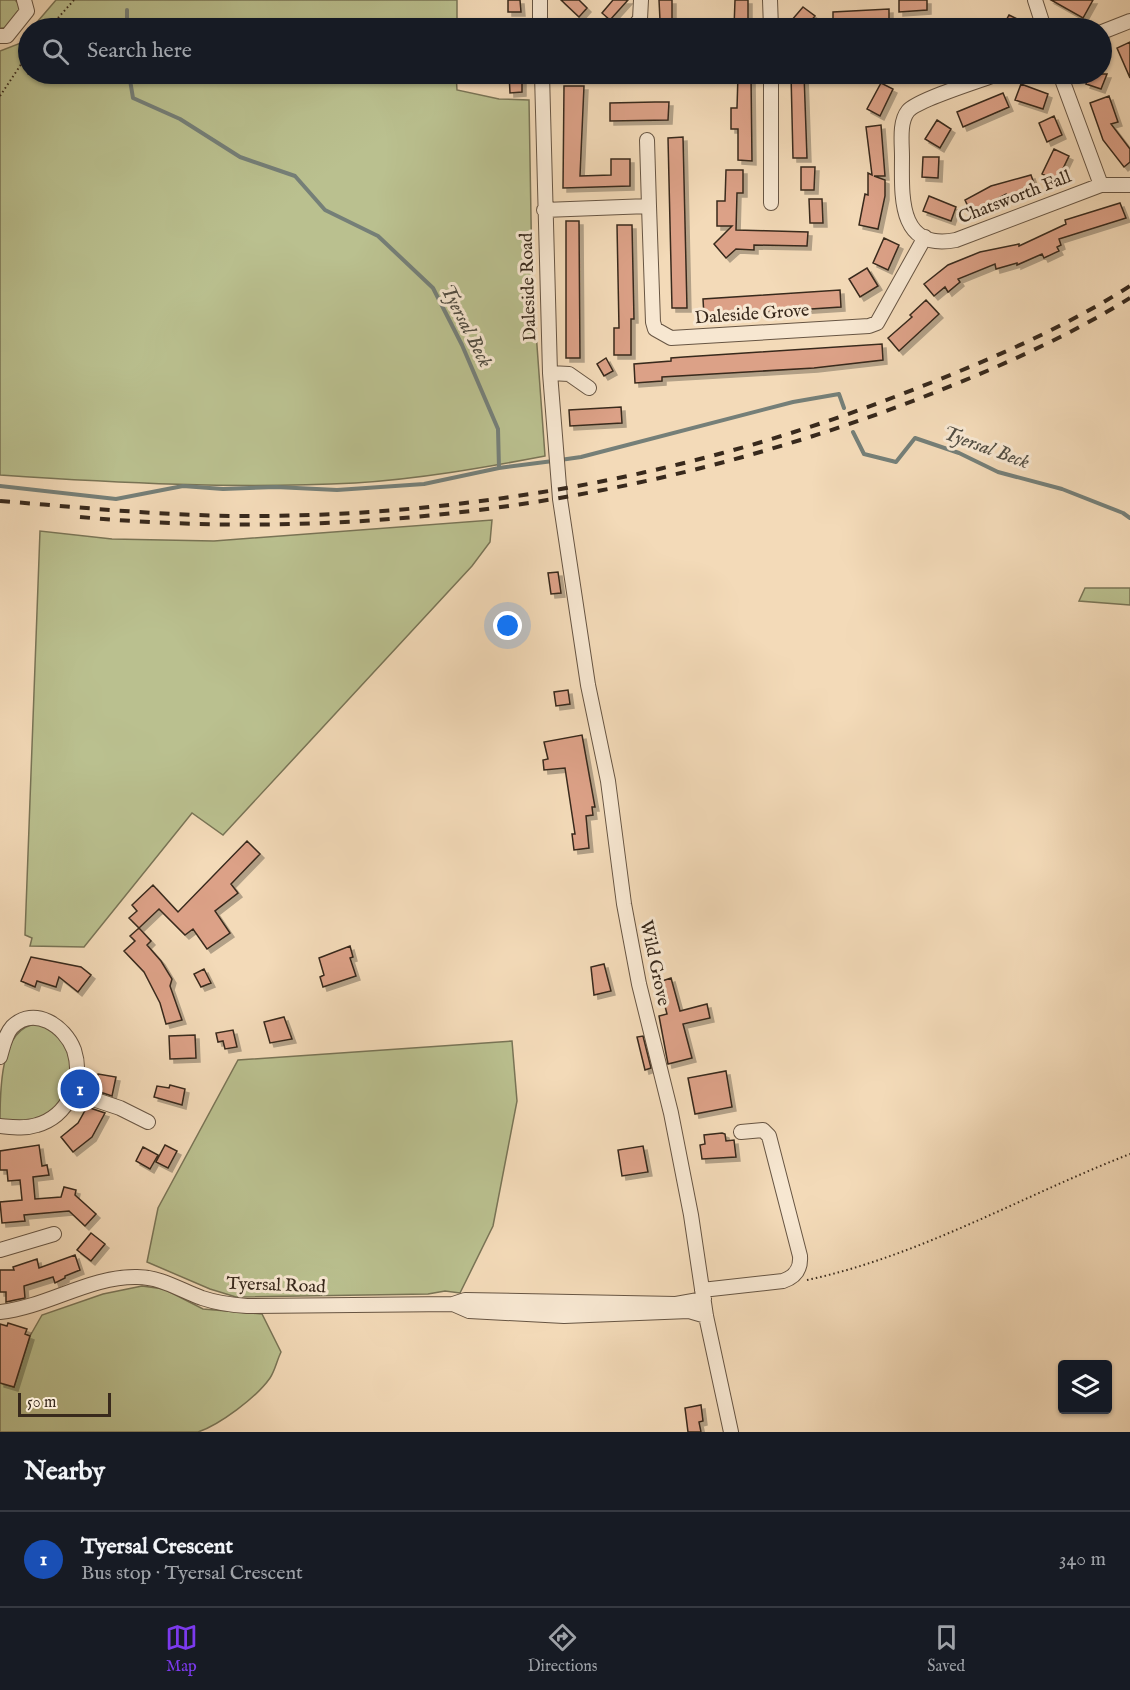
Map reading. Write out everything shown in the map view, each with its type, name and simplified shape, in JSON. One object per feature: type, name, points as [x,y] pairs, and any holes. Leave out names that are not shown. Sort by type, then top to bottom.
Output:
[{"type":"street","points":[[21,18],[27,11],[24,0]]},
{"type":"street","points":[[540,0],[540,18]]},
{"type":"street","points":[[640,18],[641,0]]},
{"type":"street","points":[[770,0],[771,18]]},
{"type":"street","points":[[1035,0],[1041,18]]},
{"type":"street","points":[[1112,28],[1130,21]]},
{"type":"street","points":[[0,36],[7,36],[18,22]]},
{"type":"street","name":"Daleside Road","points":[[542,84],[550,373],[560,499]]},
{"type":"street","points":[[771,84],[771,203]]},
{"type":"street","points":[[925,237],[908,221],[902,203],[904,119],[914,106],[972,84]]},
{"type":"street","name":"Chatsworth Fall","points":[[1064,84],[1101,185]]},
{"type":"street","name":"Daleside Grove","points":[[647,140],[653,322],[656,329],[671,338],[869,326],[877,323],[925,237]]},
{"type":"street","name":"Chatsworth Fall","points":[[925,237],[935,241],[956,240],[1101,185],[1130,185]]},
{"type":"street","points":[[544,210],[650,206]]},
{"type":"street","points":[[550,373],[569,374],[589,388]]},
{"type":"street","name":"Wild Grove","points":[[560,499],[588,685],[609,781],[624,904],[639,984],[672,1122],[706,1316],[731,1432]]},
{"type":"street","points":[[0,1057],[4,1030],[33,1018],[56,1026],[69,1041],[75,1057],[76,1075],[72,1092],[62,1109],[46,1121],[27,1127],[0,1126]]},
{"type":"street","points":[[72,1092],[120,1108],[148,1122]]},
{"type":"street","points":[[453,1304],[465,1300],[676,1304],[703,1294],[783,1281],[795,1274],[800,1266],[800,1256],[769,1136],[763,1130],[741,1132]]},
{"type":"street","points":[[0,1250],[54,1234]]},
{"type":"street","name":"Tyersal Road","points":[[0,1312],[31,1307],[112,1280],[136,1277],[160,1280],[200,1297],[228,1305],[453,1304]]},
{"type":"street","points":[[453,1304],[469,1311],[564,1316],[689,1311],[706,1316]]},
{"type":"path","points":[[58,18],[74,0]]},
{"type":"path","points":[[0,96],[18,69]]},
{"type":"path","points":[[800,1282],[904,1252],[1076,1175],[1130,1155]]},
{"type":"green space","points":[[0,0],[15,0],[19,4],[20,13],[6,28],[0,28]]},
{"type":"green space","points":[[56,0],[457,0],[457,18],[41,18]]},
{"type":"green space","points":[[18,44],[18,84],[457,84],[457,90],[499,99],[529,100],[532,277],[545,456],[403,479],[311,485],[178,484],[0,475],[0,51]]},
{"type":"green space","points":[[492,520],[490,542],[472,566],[223,835],[192,813],[84,947],[30,946],[32,938],[25,935],[40,531],[112,539],[214,541]]},
{"type":"green space","points":[[1085,588],[1130,588],[1130,605],[1079,601]]},
{"type":"green space","points":[[36,1024],[51,1031],[62,1042],[68,1055],[70,1070],[68,1085],[62,1099],[51,1111],[37,1119],[0,1122],[2,1078],[9,1049],[15,1037],[24,1028]]},
{"type":"green space","points":[[512,1041],[517,1101],[493,1226],[460,1293],[445,1291],[428,1294],[236,1297],[210,1289],[147,1262],[158,1208],[238,1060]]},
{"type":"green space","points":[[142,1286],[164,1289],[203,1309],[262,1314],[281,1352],[264,1386],[237,1410],[198,1432],[0,1432],[0,1383],[14,1387],[30,1336],[42,1315],[103,1294]]},
{"type":"building","points":[[508,0],[520,0],[521,12],[508,12]]},
{"type":"building","points":[[561,0],[579,0],[587,8],[579,17]]},
{"type":"building","points":[[613,0],[628,0],[612,18],[608,18],[602,13]]},
{"type":"building","points":[[659,0],[672,0],[672,18],[660,18]]},
{"type":"building","points":[[735,0],[748,0],[748,18],[734,18]]},
{"type":"building","points":[[899,0],[927,0],[927,10],[899,12]]},
{"type":"building","points":[[1051,0],[1093,0],[1083,18]]},
{"type":"building","points":[[803,7],[815,16],[813,18],[794,18]]},
{"type":"building","points":[[889,9],[889,18],[833,18],[833,12]]},
{"type":"building","points":[[1130,42],[1130,78],[1117,48]]},
{"type":"building","points":[[510,84],[522,84],[522,92],[510,93]]},
{"type":"building","points":[[738,84],[751,84],[752,161],[738,160],[738,129],[731,129],[731,108],[737,108]]},
{"type":"building","points":[[791,84],[804,84],[807,158],[793,158]]},
{"type":"building","points":[[880,84],[893,89],[880,116],[867,109]]},
{"type":"building","points":[[1021,84],[1048,94],[1043,109],[1015,100]]},
{"type":"building","points":[[1086,84],[1103,84],[1101,89]]},
{"type":"building","points":[[564,86],[584,86],[580,176],[611,175],[611,159],[630,159],[630,186],[563,188]]},
{"type":"building","points":[[1003,93],[1009,107],[963,127],[957,112]]},
{"type":"building","points":[[1109,96],[1118,122],[1111,124],[1130,149],[1130,162],[1124,167],[1103,140],[1090,103]]},
{"type":"building","points":[[669,102],[668,120],[610,121],[610,103]]},
{"type":"building","points":[[1054,116],[1062,135],[1047,142],[1039,123]]},
{"type":"building","points":[[937,120],[951,129],[940,148],[925,139]]},
{"type":"building","points":[[881,125],[885,176],[874,176],[885,180],[885,196],[878,229],[859,225],[865,194],[868,195],[868,173],[872,175],[866,127]]},
{"type":"building","points":[[683,137],[687,308],[672,308],[668,138]]},
{"type":"building","points":[[1054,149],[1069,156],[1057,181],[1042,174]]},
{"type":"building","points":[[923,157],[939,157],[938,178],[922,177]]},
{"type":"building","points":[[801,167],[815,167],[814,190],[801,190]]},
{"type":"building","points":[[726,170],[743,170],[743,193],[737,193],[736,230],[808,232],[807,246],[754,245],[754,250],[736,249],[726,258],[714,244],[732,226],[717,226],[717,201],[725,201]]},
{"type":"building","points":[[1031,175],[1036,189],[1007,198],[1006,194],[971,213],[965,200],[991,186]]},
{"type":"building","points":[[929,196],[956,207],[951,221],[923,211]]},
{"type":"building","points":[[809,199],[822,199],[823,223],[810,223]]},
{"type":"building","points":[[1120,203],[1126,218],[1059,239],[1061,245],[1057,247],[1059,251],[1044,258],[1042,254],[1017,265],[1017,263],[996,269],[995,264],[958,279],[960,282],[948,292],[945,287],[934,296],[924,284],[948,265],[980,252],[1019,244],[1019,246],[1066,224],[1065,220]]},
{"type":"building","points":[[566,221],[579,221],[580,358],[566,358]]},
{"type":"building","points":[[617,225],[632,225],[634,319],[631,319],[631,355],[614,355],[614,328],[619,328]]},
{"type":"building","points":[[884,238],[899,245],[888,270],[873,263]]},
{"type":"building","points":[[867,268],[878,286],[860,297],[849,279]]},
{"type":"building","points":[[840,290],[841,307],[704,316],[703,299]]},
{"type":"building","points":[[926,300],[939,314],[899,351],[888,338],[912,317],[910,315]]},
{"type":"building","points":[[882,344],[883,360],[814,368],[662,377],[662,381],[635,383],[634,364],[671,361],[671,358]]},
{"type":"building","points":[[606,358],[613,371],[604,376],[597,364]]},
{"type":"building","points":[[621,407],[622,423],[570,426],[569,410]]},
{"type":"building","points":[[558,572],[561,593],[551,594],[548,573]]},
{"type":"building","points":[[568,690],[570,704],[556,706],[554,692]]},
{"type":"building","points":[[582,735],[595,807],[592,807],[593,815],[586,816],[589,848],[574,850],[572,834],[575,834],[565,768],[544,770],[543,760],[548,759],[544,742]]},
{"type":"building","points":[[247,841],[260,854],[231,884],[238,893],[215,911],[230,933],[207,949],[193,929],[185,935],[159,909],[139,928],[129,918],[137,911],[132,905],[153,885],[178,912]]},
{"type":"building","points":[[139,928],[151,941],[147,945],[161,961],[172,979],[170,986],[182,1020],[166,1024],[160,1003],[144,972],[124,951],[135,941],[130,936]]},
{"type":"building","points":[[350,946],[353,957],[350,958],[356,976],[323,987],[320,977],[324,975],[319,958]]},
{"type":"building","points":[[31,957],[81,967],[91,975],[78,992],[59,977],[56,987],[37,981],[35,987],[21,981]]},
{"type":"building","points":[[604,964],[611,991],[594,995],[591,967]]},
{"type":"building","points":[[204,969],[211,983],[201,987],[194,974]]},
{"type":"building","points":[[671,978],[680,1011],[707,1004],[710,1018],[683,1024],[692,1058],[668,1064],[659,1016],[667,1014],[659,982]]},
{"type":"building","points":[[284,1017],[292,1039],[270,1043],[264,1022]]},
{"type":"building","points":[[233,1030],[237,1047],[225,1049],[223,1041],[218,1042],[216,1033]]},
{"type":"building","points":[[195,1035],[196,1058],[170,1059],[169,1036]]},
{"type":"building","points":[[643,1036],[651,1068],[645,1070],[637,1037]]},
{"type":"building","points":[[726,1071],[732,1107],[695,1114],[688,1078]]},
{"type":"building","points":[[98,1074],[116,1077],[112,1096],[94,1090]]},
{"type":"building","points":[[170,1085],[185,1089],[182,1105],[154,1097],[157,1086],[169,1088]]},
{"type":"building","points":[[87,1107],[105,1113],[92,1137],[73,1152],[61,1137],[78,1123]]},
{"type":"building","points":[[725,1134],[726,1141],[734,1140],[736,1157],[702,1159],[700,1145],[705,1144],[704,1135]]},
{"type":"building","points":[[39,1145],[42,1166],[47,1165],[49,1175],[33,1177],[35,1199],[61,1197],[64,1187],[76,1190],[75,1195],[96,1214],[85,1226],[69,1211],[24,1215],[25,1221],[2,1223],[0,1202],[22,1200],[20,1180],[8,1181],[7,1170],[0,1170],[0,1151]]},
{"type":"building","points":[[165,1145],[177,1151],[168,1168],[156,1162]]},
{"type":"building","points":[[643,1146],[648,1172],[622,1176],[618,1150]]},
{"type":"building","points":[[143,1147],[158,1155],[150,1169],[136,1161]]},
{"type":"building","points":[[91,1233],[105,1244],[91,1261],[77,1250]]},
{"type":"building","points":[[75,1255],[80,1270],[55,1283],[53,1277],[24,1286],[25,1298],[6,1302],[6,1292],[0,1292],[0,1270],[14,1270],[13,1267],[37,1259],[39,1268]]},
{"type":"building","points":[[8,1323],[27,1329],[25,1334],[30,1336],[14,1387],[0,1383],[0,1324],[7,1326]]},
{"type":"building","points":[[701,1405],[703,1421],[699,1422],[701,1432],[688,1432],[685,1408]]},
{"type":"waterway","name":"Tyersal Beck","points":[[127,10],[127,18]]},
{"type":"waterway","name":"Tyersal Beck","points":[[131,84],[133,98],[180,119],[240,157],[295,176],[325,210],[378,236],[433,288],[462,345],[498,429],[499,468]]},
{"type":"waterway","name":"Tyersal Beck","points":[[560,460],[581,457],[793,402],[839,394],[844,408]]},
{"type":"waterway","name":"Tyersal Beck","points":[[853,432],[864,454],[896,462],[915,438],[959,453],[998,472],[1062,489],[1123,513],[1130,518]]},
{"type":"waterway","name":"Tyersal Beck","points":[[0,486],[116,499],[183,486],[223,489],[276,487],[337,490],[424,484],[499,468],[553,461]]},
{"type":"railway","points":[[0,501],[165,514],[264,516],[427,507],[589,484],[668,467],[747,446],[825,422],[902,394],[1019,346],[1075,318],[1130,286]]},
{"type":"railway","points":[[80,517],[187,524],[294,524],[400,518],[506,506],[611,488],[714,465],[817,435],[918,399],[1026,353],[1130,298]]},
{"type":"place","name":"Tyersal Crescent","points":[[80,1089]]}]
